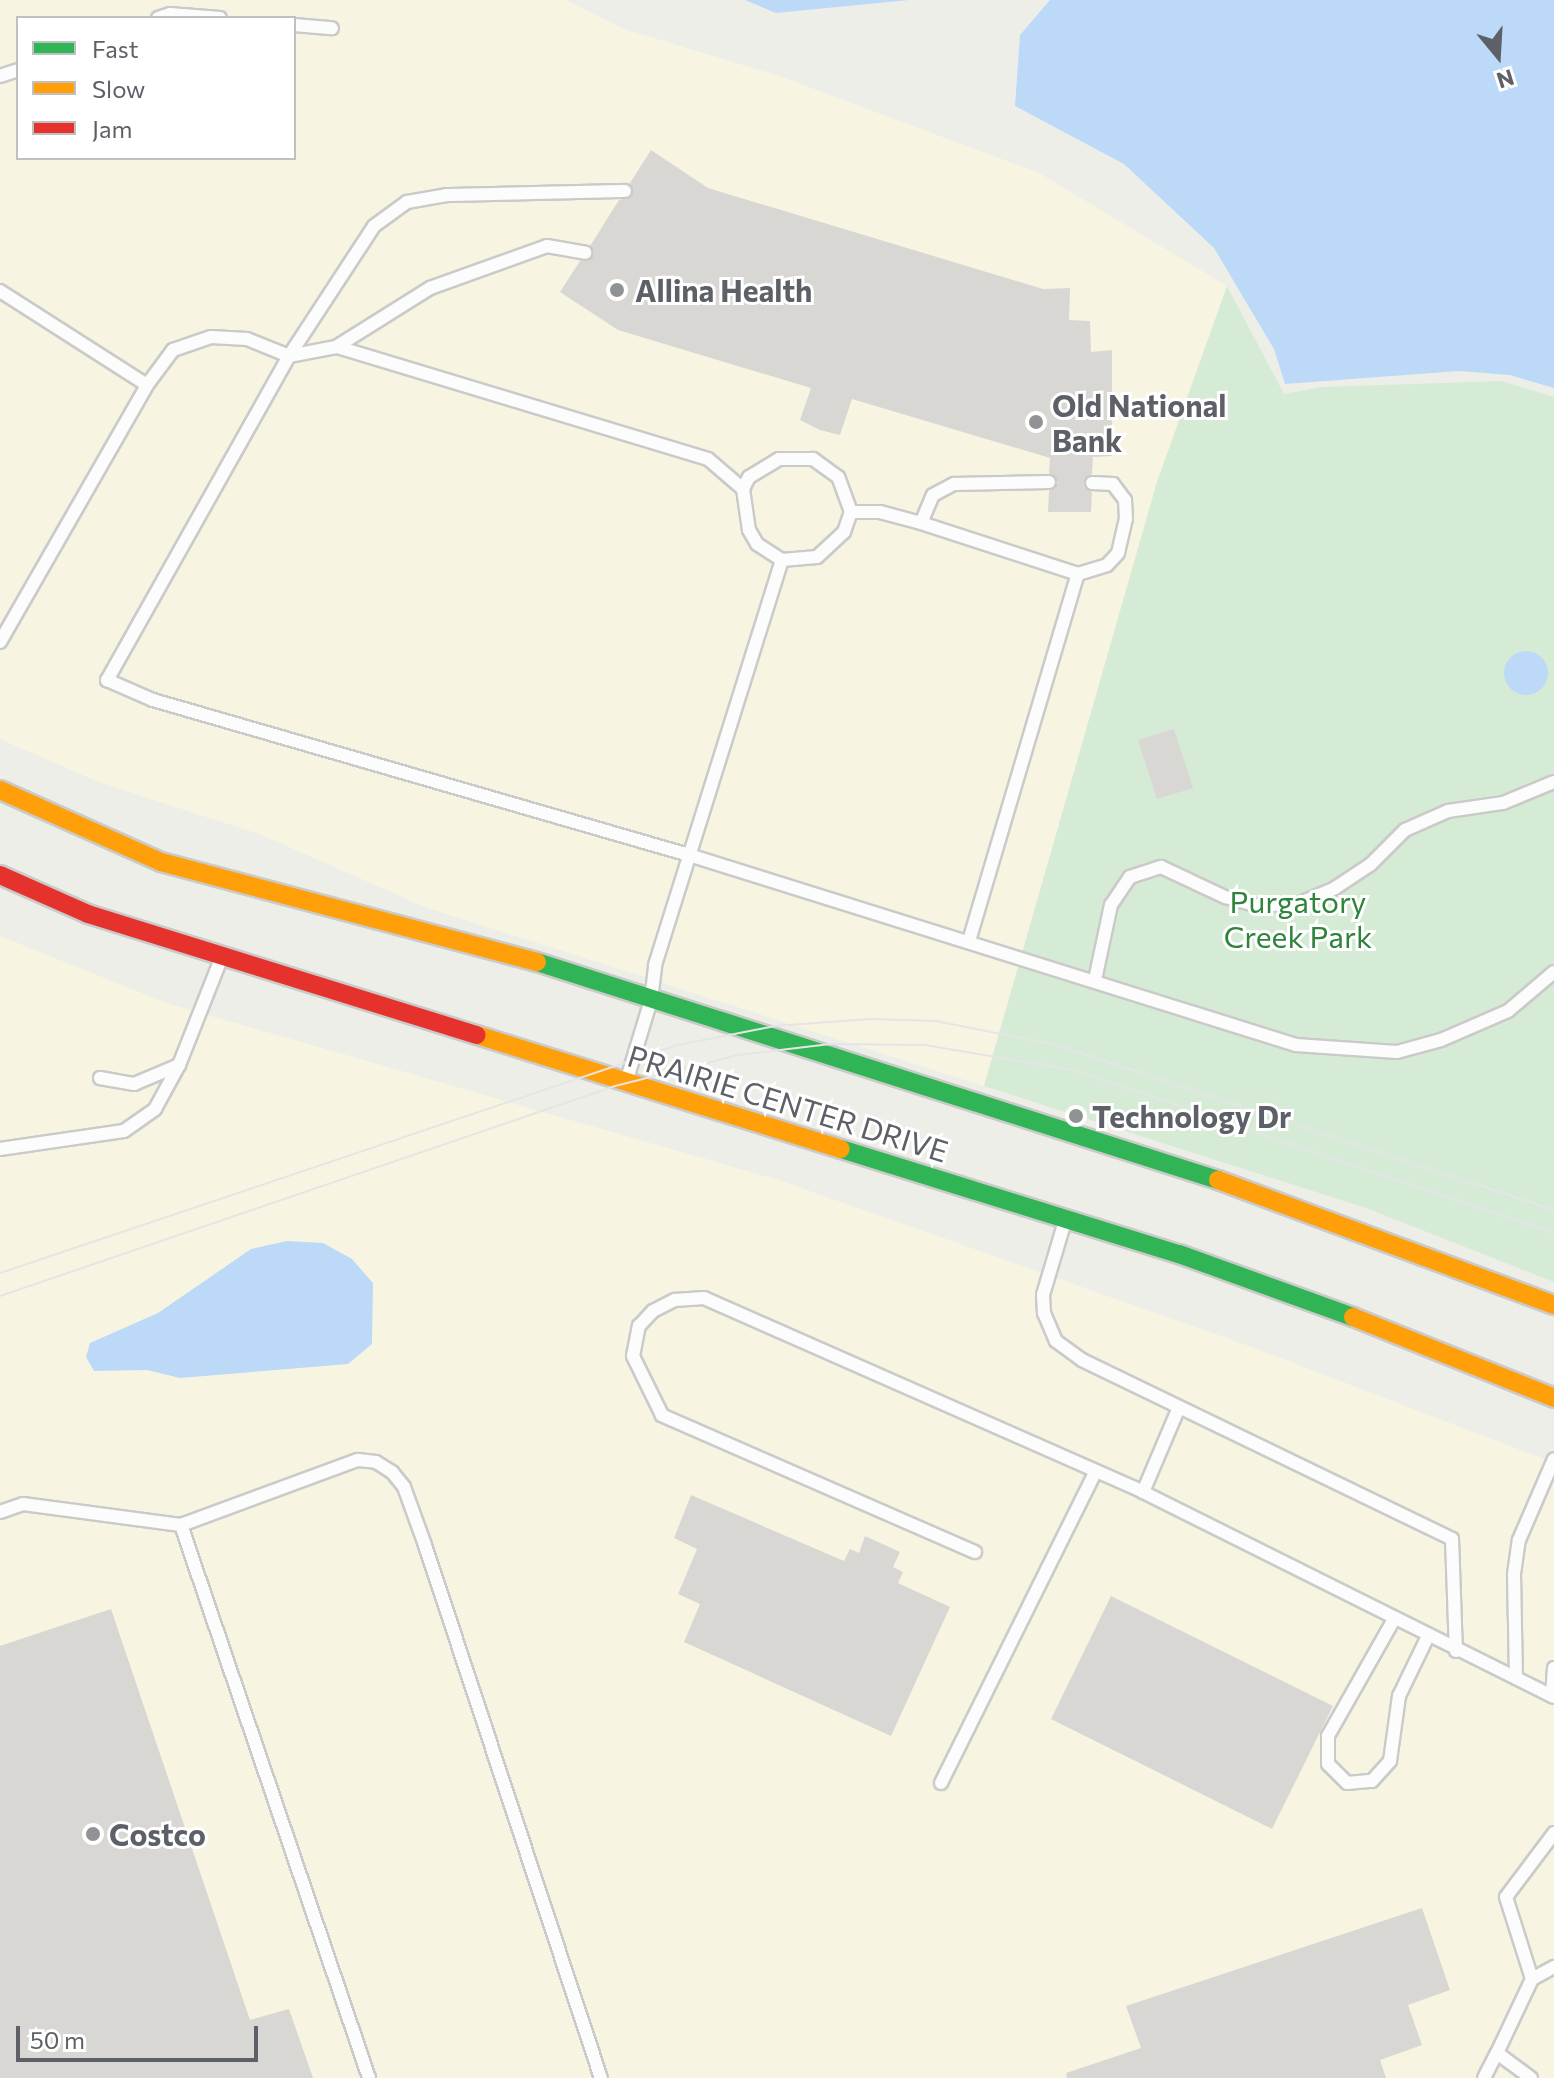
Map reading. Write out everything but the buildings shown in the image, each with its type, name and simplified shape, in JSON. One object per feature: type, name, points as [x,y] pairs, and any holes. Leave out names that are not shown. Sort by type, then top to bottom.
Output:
[{"type":"main road","name":"PRAIRIE CENTER DRIVE","points":[[0,790],[161,862],[572,971],[651,1000],[1246,1189],[1554,1305]]},
{"type":"main road","name":"PRAIRIE CENTER DRIVE","points":[[0,875],[88,914],[1066,1218],[1303,1297],[1554,1398]]},
{"type":"lane","points":[[164,16],[195,16]]},
{"type":"lane","points":[[296,25],[332,28]]},
{"type":"lane","points":[[625,191],[446,195],[407,202],[374,226],[289,356],[107,680],[153,700],[689,855],[1296,1045],[1397,1052],[1441,1040],[1508,1011],[1554,972]]},
{"type":"lane","points":[[0,642],[147,385],[173,350],[211,337],[247,339],[289,356],[336,347],[430,288],[547,246],[585,253]]},
{"type":"lane","points":[[0,291],[147,385]]},
{"type":"lane","points":[[336,347],[708,459],[743,489]]},
{"type":"lane","points":[[779,459],[813,459],[838,477],[851,512],[844,532],[817,557],[782,560],[757,544],[749,530],[743,489],[749,477],[779,459]]},
{"type":"lane","points":[[921,523],[933,495],[954,484],[1049,482]]},
{"type":"lane","points":[[851,512],[880,512],[921,523],[1078,574],[1107,565],[1118,553],[1126,519],[1125,500],[1113,484],[1092,483]]},
{"type":"lane","points":[[626,1082],[651,1000],[655,965],[782,560]]},
{"type":"lane","points":[[969,941],[1078,574]]},
{"type":"lane","points":[[1095,980],[1111,905],[1130,877],[1161,867],[1237,900],[1259,906],[1300,903],[1359,872],[1405,830],[1448,811],[1503,803],[1554,782]]},
{"type":"lane","points":[[0,1149],[124,1131],[155,1109],[179,1065],[222,956]]},
{"type":"lane","points":[[100,1078],[134,1084],[179,1065]]},
{"type":"lane","points":[[1066,1218],[1043,1295],[1044,1313],[1056,1341],[1082,1360],[1452,1539],[1456,1651]]},
{"type":"lane","points":[[975,1552],[662,1415],[633,1356],[639,1326],[653,1311],[675,1300],[704,1298],[1143,1492],[1393,1621],[1553,1697],[1554,1668]]},
{"type":"lane","points":[[1143,1492],[1179,1407]]},
{"type":"lane","points":[[1516,1678],[1514,1574],[1519,1540],[1554,1459]]},
{"type":"lane","points":[[0,1512],[23,1504],[181,1525],[358,1460],[376,1462],[404,1487],[601,2078]]},
{"type":"lane","points":[[941,1783],[1096,1471]]},
{"type":"lane","points":[[181,1525],[369,2078]]},
{"type":"lane","points":[[1393,1621],[1328,1736],[1328,1764],[1347,1783],[1372,1781],[1390,1761],[1399,1696],[1427,1638]]},
{"type":"lane","points":[[1532,1979],[1506,1897],[1554,1833]]},
{"type":"lane","points":[[1484,2078],[1532,1979],[1554,1967]]},
{"type":"lane","points":[[1497,2053],[1531,2078]]},
{"type":"shaded area","points":[[0,0],[566,0],[624,29],[779,76],[1039,173],[1227,286],[1157,482],[984,1086],[425,907],[262,835],[99,782],[0,739]]},
{"type":"shaded area","points":[[0,936],[166,1003],[778,1180],[1246,1345],[1554,1463],[1554,2078],[0,2078]]},
{"type":"green space","name":"Purgatory Creek Park","points":[[1227,286],[1284,394],[1322,387],[1502,381],[1554,397],[1554,1282],[1366,1208],[984,1086],[1157,482]]},
{"type":"water","points":[[745,0],[909,0],[776,13]]},
{"type":"water","points":[[1050,0],[1554,0],[1554,388],[1510,375],[1459,371],[1285,384],[1274,349],[1214,248],[1124,164],[1015,106],[1020,35]]},
{"type":"water","points":[[1526,651],[1542,657],[1548,673],[1542,689],[1526,695],[1510,689],[1504,673],[1510,657]]},
{"type":"water","points":[[287,1241],[323,1243],[352,1259],[373,1283],[372,1344],[348,1364],[180,1378],[147,1370],[94,1371],[86,1357],[90,1343],[158,1313],[251,1249]]},
{"type":"tram line","points":[[0,1273],[678,1045],[775,1026],[871,1019],[936,1021],[1061,1046],[1554,1210]]},
{"type":"tram line","points":[[0,1296],[615,1086],[738,1055],[830,1044],[925,1045],[1073,1070],[1554,1233]]},
{"type":"traffic: fast","points":[[537,962],[1218,1180]]},
{"type":"traffic: fast","points":[[841,1149],[1179,1254],[1353,1317]]},
{"type":"traffic: slow","points":[[0,790],[161,862],[537,962]]},
{"type":"traffic: slow","points":[[477,1035],[841,1149]]},
{"type":"traffic: slow","points":[[1218,1180],[1554,1305]]},
{"type":"traffic: slow","points":[[1353,1317],[1554,1398]]},
{"type":"traffic: jam","points":[[0,875],[88,914],[477,1035]]},
{"type":"place","name":"Allina Health","points":[[617,290]]},
{"type":"place","name":"Old National Bank","points":[[1036,422]]},
{"type":"place","name":"Technology Dr","points":[[1076,1116]]},
{"type":"place","name":"Costco","points":[[93,1834]]}]
